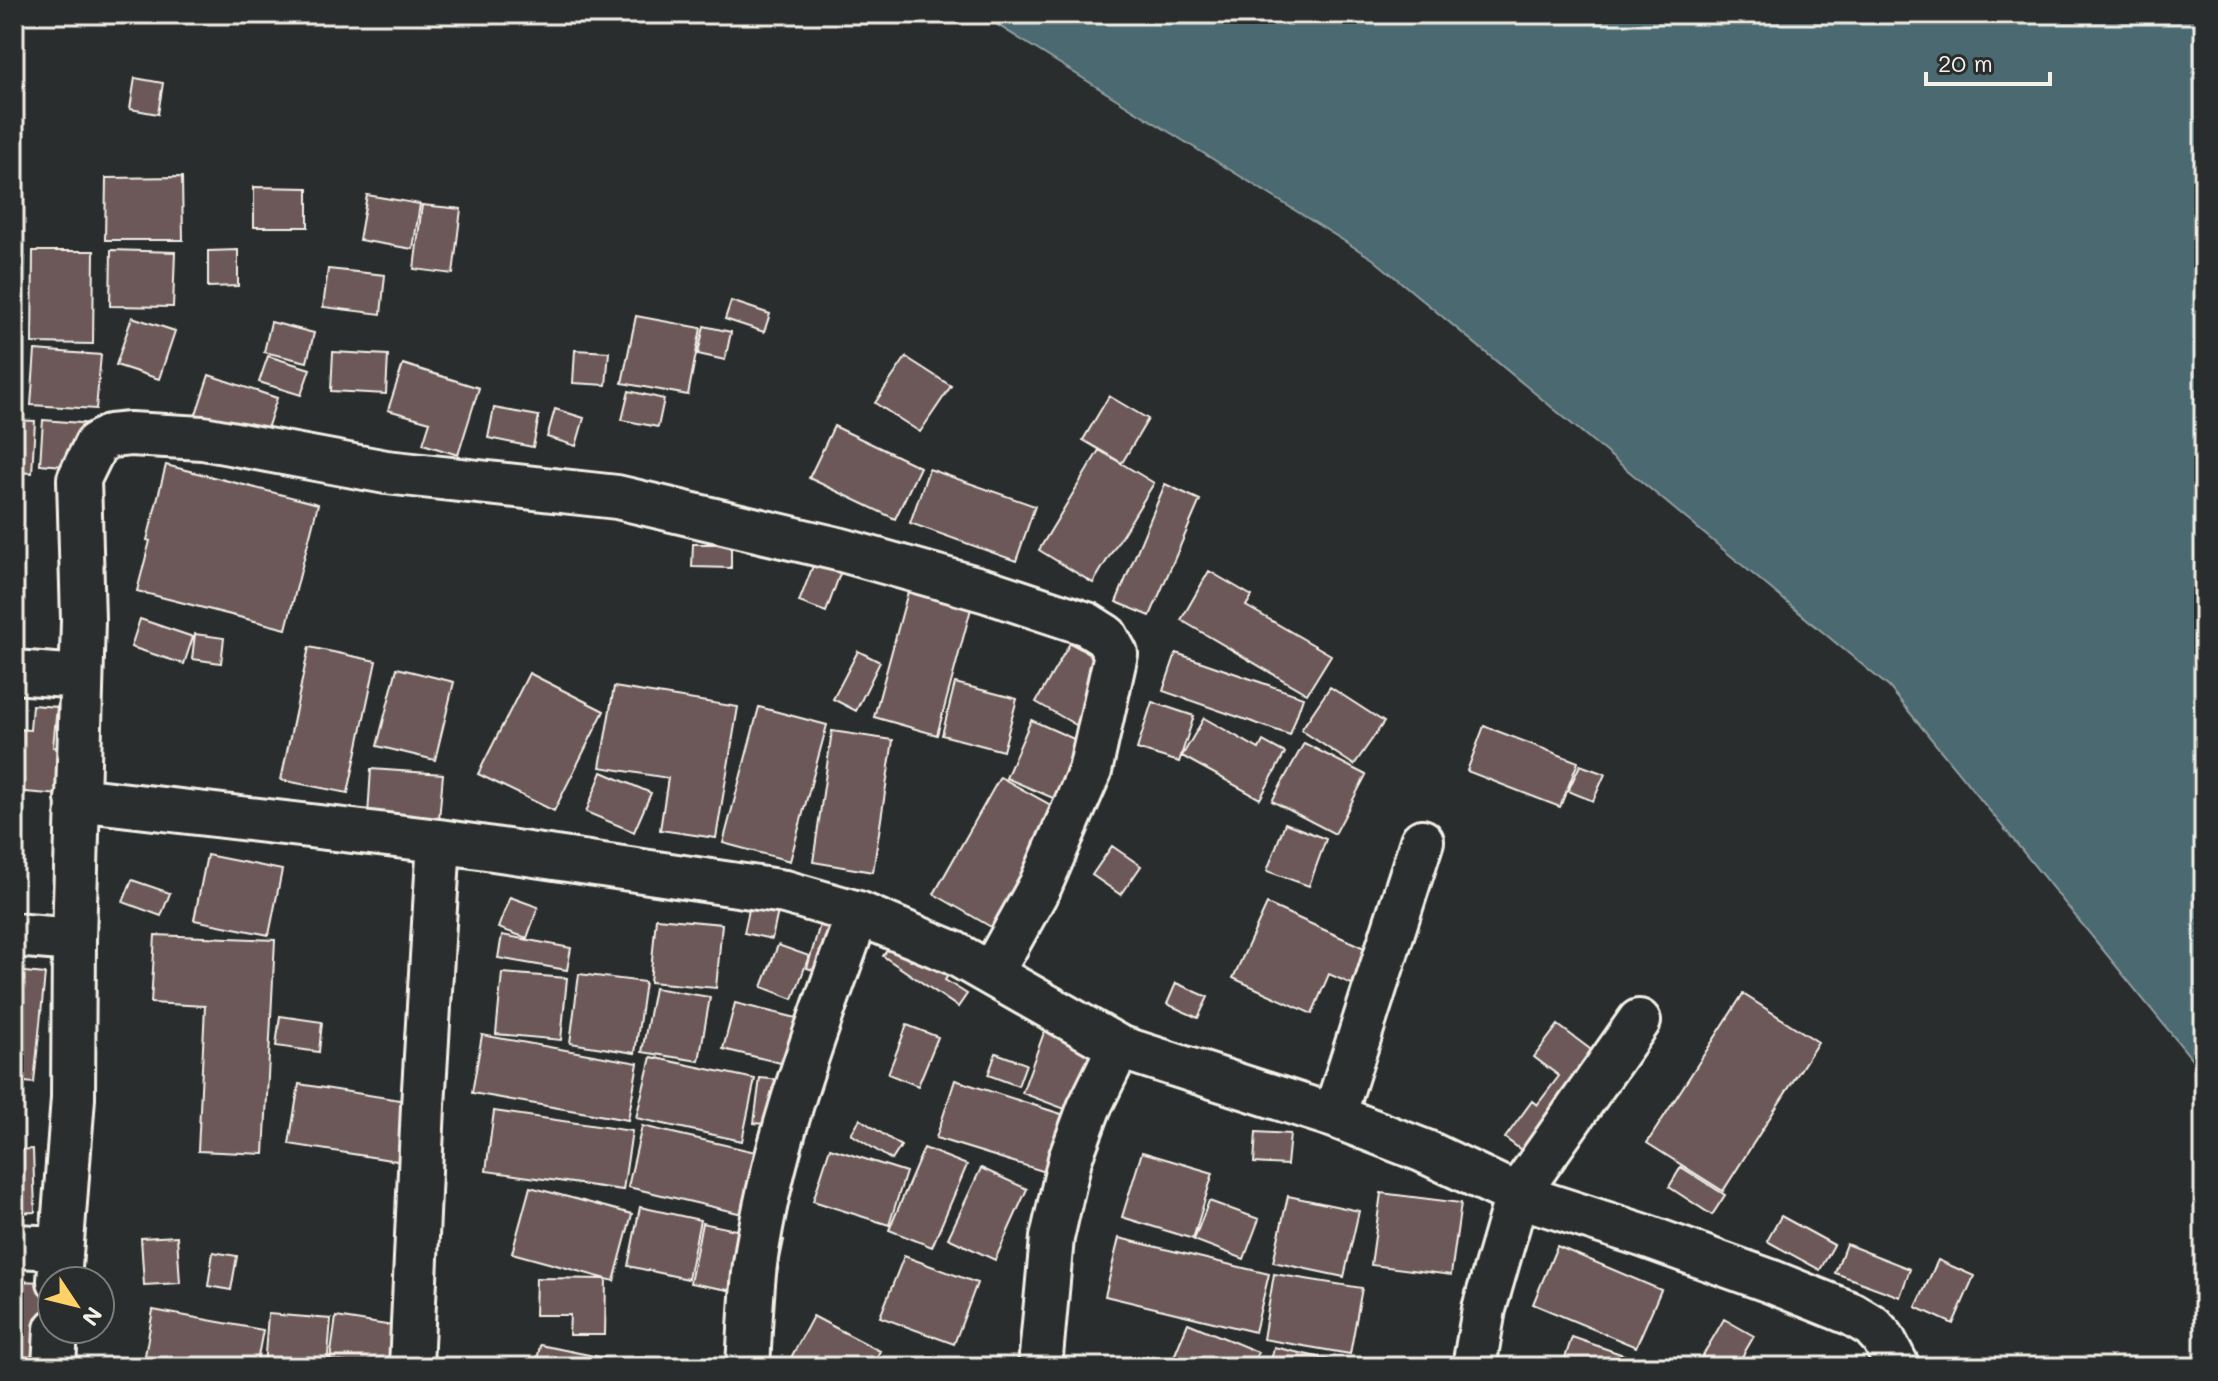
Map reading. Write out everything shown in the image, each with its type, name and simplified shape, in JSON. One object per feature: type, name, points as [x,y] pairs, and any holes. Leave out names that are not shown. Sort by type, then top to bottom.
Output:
[{"type":"street","points":[[14,1246],[60,1265],[73,1098],[83,620],[79,479],[96,444],[110,436],[130,434],[203,438],[386,472],[617,497],[842,550],[1001,595],[1087,624],[1106,636],[1116,654],[1090,771],[1040,886],[991,974]]},
{"type":"street","points":[[14,672],[81,677]]},
{"type":"street","points":[[77,799],[439,841],[785,892],[858,913],[954,953],[1119,1047],[1334,1116],[1424,1151],[1517,1195],[1642,1235],[1852,1314],[1872,1326],[1883,1338],[1898,1367]]},
{"type":"street","points":[[411,1367],[439,841]]},
{"type":"street","points":[[1334,1116],[1422,841]]},
{"type":"street","points":[[748,1367],[755,1265],[771,1180],[812,1043],[858,913]]},
{"type":"street","points":[[14,935],[74,940]]},
{"type":"street","points":[[1474,1367],[1484,1309],[1517,1195],[1639,1021]]},
{"type":"street","points":[[1040,1367],[1052,1238],[1070,1159],[1089,1108],[1119,1047]]},
{"type":"street","points":[[54,1367],[55,1345]]},
{"type":"water","points":[[980,14],[2204,14],[2204,1074],[1889,687],[1373,259]]},
{"type":"building","points":[[135,78],[163,83],[158,114],[130,109]]},
{"type":"building","points":[[182,177],[183,240],[105,240],[106,178]]},
{"type":"building","points":[[254,187],[308,188],[308,227],[254,227]]},
{"type":"building","points":[[367,195],[420,204],[413,249],[359,240]]},
{"type":"building","points":[[422,205],[461,209],[453,274],[414,269]]},
{"type":"building","points":[[111,250],[175,252],[173,307],[110,306]]},
{"type":"building","points":[[238,250],[238,286],[208,287],[208,251]]},
{"type":"building","points":[[33,251],[94,251],[93,344],[32,343]]},
{"type":"building","points":[[14,256],[25,257],[22,344],[14,343]]},
{"type":"building","points":[[328,269],[385,275],[381,314],[323,307]]},
{"type":"building","points":[[731,301],[770,314],[764,332],[725,319]]},
{"type":"building","points":[[636,316],[701,328],[688,395],[622,383]]},
{"type":"building","points":[[132,317],[175,331],[159,379],[116,365]]},
{"type":"building","points":[[271,322],[314,333],[307,362],[264,352]]},
{"type":"building","points":[[704,326],[731,332],[725,360],[698,354]]},
{"type":"building","points":[[35,350],[101,355],[96,409],[31,405]]},
{"type":"building","points":[[575,350],[609,352],[606,385],[573,383]]},
{"type":"building","points":[[333,352],[388,355],[386,394],[331,391]]},
{"type":"building","points":[[268,356],[310,369],[301,395],[259,382]]},
{"type":"building","points":[[906,357],[951,386],[920,432],[875,403]]},
{"type":"building","points":[[403,364],[479,388],[458,455],[423,444],[430,422],[388,410]]},
{"type":"building","points":[[209,375],[277,398],[257,460],[188,438]]},
{"type":"building","points":[[629,391],[664,399],[658,427],[622,420]]},
{"type":"building","points":[[1109,396],[1148,419],[1122,463],[1083,440]]},
{"type":"building","points":[[494,408],[539,416],[533,447],[488,438]]},
{"type":"building","points":[[555,409],[584,418],[576,446],[547,437]]},
{"type":"building","points":[[14,420],[35,421],[32,473],[14,472]]},
{"type":"building","points":[[43,420],[93,424],[89,468],[40,464]]},
{"type":"building","points":[[834,426],[920,467],[895,519],[809,478]]},
{"type":"building","points":[[1099,450],[1154,483],[1093,583],[1039,550]]},
{"type":"building","points":[[166,465],[318,504],[286,629],[137,591]]},
{"type":"building","points":[[929,469],[1035,506],[1016,561],[910,523]]},
{"type":"building","points":[[1165,484],[1200,500],[1150,616],[1116,602]]},
{"type":"building","points":[[693,544],[731,544],[731,568],[692,567]]},
{"type":"building","points":[[816,558],[842,568],[826,612],[799,602]]},
{"type":"building","points":[[1209,571],[1252,596],[1246,606],[1331,655],[1307,694],[1181,620]]},
{"type":"building","points":[[909,588],[972,605],[937,735],[874,717]]},
{"type":"building","points":[[140,619],[193,637],[184,664],[131,647]]},
{"type":"building","points":[[195,634],[224,638],[221,663],[192,659]]},
{"type":"building","points":[[1070,643],[1096,657],[1089,669],[1130,692],[1102,740],[1036,702]]},
{"type":"building","points":[[309,647],[376,661],[348,793],[281,780]]},
{"type":"building","points":[[858,651],[880,662],[856,711],[833,699]]},
{"type":"building","points":[[1176,653],[1303,697],[1290,735],[1163,691]]},
{"type":"building","points":[[397,668],[454,682],[435,760],[377,746]]},
{"type":"building","points":[[529,673],[604,711],[554,811],[478,774]]},
{"type":"building","points":[[955,683],[1017,699],[1003,751],[942,735]]},
{"type":"building","points":[[614,687],[738,707],[716,838],[660,830],[668,778],[600,767]]},
{"type":"building","points":[[1330,687],[1384,722],[1354,765],[1301,730]]},
{"type":"building","points":[[1152,702],[1194,716],[1179,762],[1137,749]]},
{"type":"building","points":[[32,705],[57,707],[53,747],[64,748],[60,795],[14,791],[14,729],[30,730]]},
{"type":"building","points":[[759,707],[827,725],[790,861],[723,843]]},
{"type":"building","points":[[1204,718],[1259,749],[1263,741],[1285,753],[1260,799],[1182,756]]},
{"type":"building","points":[[1031,720],[1099,750],[1074,807],[1006,778]]},
{"type":"building","points":[[1484,726],[1578,762],[1560,807],[1467,771]]},
{"type":"building","points":[[832,731],[893,740],[873,872],[813,862]]},
{"type":"building","points":[[1304,743],[1366,775],[1335,834],[1272,801]]},
{"type":"building","points":[[1580,765],[1605,774],[1593,801],[1568,791]]},
{"type":"building","points":[[371,769],[443,774],[439,820],[368,815]]},
{"type":"building","points":[[602,772],[651,793],[634,832],[586,812]]},
{"type":"building","points":[[1000,777],[1065,813],[998,931],[934,894]]},
{"type":"building","points":[[1285,823],[1326,839],[1309,886],[1267,871]]},
{"type":"building","points":[[1112,846],[1141,866],[1121,895],[1092,875]]},
{"type":"building","points":[[207,855],[282,870],[269,935],[194,920]]},
{"type":"building","points":[[132,880],[170,893],[161,916],[123,902]]},
{"type":"building","points":[[510,897],[538,907],[527,938],[498,928]]},
{"type":"building","points":[[1267,904],[1371,951],[1356,986],[1329,974],[1312,1014],[1233,978]]},
{"type":"building","points":[[750,905],[778,911],[772,939],[744,933]]},
{"type":"building","points":[[656,918],[722,924],[716,988],[650,982]]},
{"type":"building","points":[[821,921],[861,933],[847,980],[807,968]]},
{"type":"building","points":[[906,923],[959,960],[945,980],[967,994],[958,1007],[883,956]]},
{"type":"building","points":[[155,935],[275,940],[264,1154],[198,1151],[205,1006],[151,1003]]},
{"type":"building","points":[[502,935],[571,948],[567,970],[498,958]]},
{"type":"building","points":[[778,945],[809,956],[793,999],[762,987]]},
{"type":"building","points":[[14,971],[45,974],[34,1083],[14,1081]]},
{"type":"building","points":[[502,973],[567,978],[561,1040],[496,1034]]},
{"type":"building","points":[[579,974],[645,982],[635,1053],[570,1043]]},
{"type":"building","points":[[1176,983],[1208,997],[1198,1018],[1167,1004]]},
{"type":"building","points":[[654,988],[710,997],[699,1061],[642,1052]]},
{"type":"building","points":[[1743,994],[1818,1042],[1723,1191],[1647,1143]]},
{"type":"building","points":[[735,1003],[805,1020],[793,1066],[723,1049]]},
{"type":"building","points":[[280,1016],[322,1022],[319,1052],[276,1046]]},
{"type":"building","points":[[907,1025],[938,1037],[918,1086],[888,1074]]},
{"type":"building","points":[[1558,1025],[1614,1067],[1541,1165],[1505,1138],[1532,1101],[1537,1105],[1559,1076],[1534,1057]]},
{"type":"building","points":[[1046,1027],[1105,1048],[1081,1115],[1022,1093]]},
{"type":"building","points":[[482,1035],[638,1063],[628,1120],[472,1093]]},
{"type":"building","points":[[996,1053],[1026,1064],[1018,1086],[988,1075]]},
{"type":"building","points":[[651,1057],[755,1079],[742,1141],[636,1118]]},
{"type":"building","points":[[760,1078],[791,1081],[786,1126],[754,1123]]},
{"type":"building","points":[[955,1080],[1080,1120],[1062,1177],[936,1138]]},
{"type":"building","points":[[299,1084],[419,1103],[410,1163],[289,1144]]},
{"type":"building","points":[[494,1111],[632,1131],[623,1190],[486,1171]]},
{"type":"building","points":[[860,1119],[901,1146],[892,1160],[851,1134]]},
{"type":"building","points":[[642,1126],[782,1158],[768,1220],[628,1187]]},
{"type":"building","points":[[1256,1132],[1290,1134],[1287,1165],[1254,1163]]},
{"type":"building","points":[[830,1148],[906,1172],[889,1225],[813,1201]]},
{"type":"building","points":[[924,1148],[967,1165],[932,1247],[889,1230]]},
{"type":"building","points":[[33,1149],[35,1212],[14,1213],[14,1150]]},
{"type":"building","points":[[1142,1152],[1213,1173],[1193,1239],[1122,1217]]},
{"type":"building","points":[[1681,1167],[1725,1195],[1712,1215],[1669,1187]]},
{"type":"building","points":[[981,1168],[1027,1189],[995,1260],[948,1238]]},
{"type":"building","points":[[530,1187],[632,1214],[614,1281],[512,1253]]},
{"type":"building","points":[[1381,1193],[1461,1203],[1451,1275],[1371,1265]]},
{"type":"building","points":[[1288,1196],[1359,1211],[1344,1277],[1273,1262]]},
{"type":"building","points":[[1209,1201],[1259,1219],[1244,1259],[1194,1240]]},
{"type":"building","points":[[640,1207],[700,1220],[688,1279],[628,1266]]},
{"type":"building","points":[[1781,1216],[1834,1245],[1820,1270],[1767,1241]]},
{"type":"building","points":[[702,1223],[784,1240],[772,1298],[690,1283]]},
{"type":"building","points":[[177,1236],[180,1283],[144,1285],[141,1238]]},
{"type":"building","points":[[1119,1238],[1269,1274],[1255,1332],[1105,1296]]},
{"type":"building","points":[[1846,1244],[1910,1269],[1900,1297],[1835,1273]]},
{"type":"building","points":[[1557,1246],[1661,1290],[1636,1347],[1533,1304]]},
{"type":"building","points":[[213,1252],[237,1256],[231,1290],[208,1286]]},
{"type":"building","points":[[904,1256],[977,1283],[954,1344],[880,1317]]},
{"type":"building","points":[[1938,1260],[1974,1276],[1953,1324],[1916,1307]]},
{"type":"building","points":[[1274,1274],[1362,1288],[1350,1354],[1263,1339]]},
{"type":"building","points":[[536,1278],[606,1279],[605,1335],[569,1335],[570,1315],[535,1315]]},
{"type":"building","points":[[14,1281],[36,1282],[36,1345],[44,1345],[43,1367],[14,1367]]},
{"type":"building","points":[[153,1310],[263,1330],[256,1367],[143,1367]]},
{"type":"building","points":[[268,1314],[331,1319],[327,1367],[264,1367]]},
{"type":"building","points":[[813,1316],[880,1351],[872,1367],[786,1367]]},
{"type":"building","points":[[336,1317],[406,1328],[400,1367],[375,1367],[330,1360]]},
{"type":"building","points":[[1724,1319],[1754,1336],[1736,1367],[1696,1367]]},
{"type":"building","points":[[1188,1323],[1258,1352],[1252,1367],[1192,1367],[1173,1359]]},
{"type":"building","points":[[1572,1337],[1658,1367],[1562,1367]]},
{"type":"building","points":[[540,1345],[624,1362],[623,1367],[536,1367]]},
{"type":"building","points":[[1274,1347],[1356,1366],[1356,1367],[1270,1367]]}]
